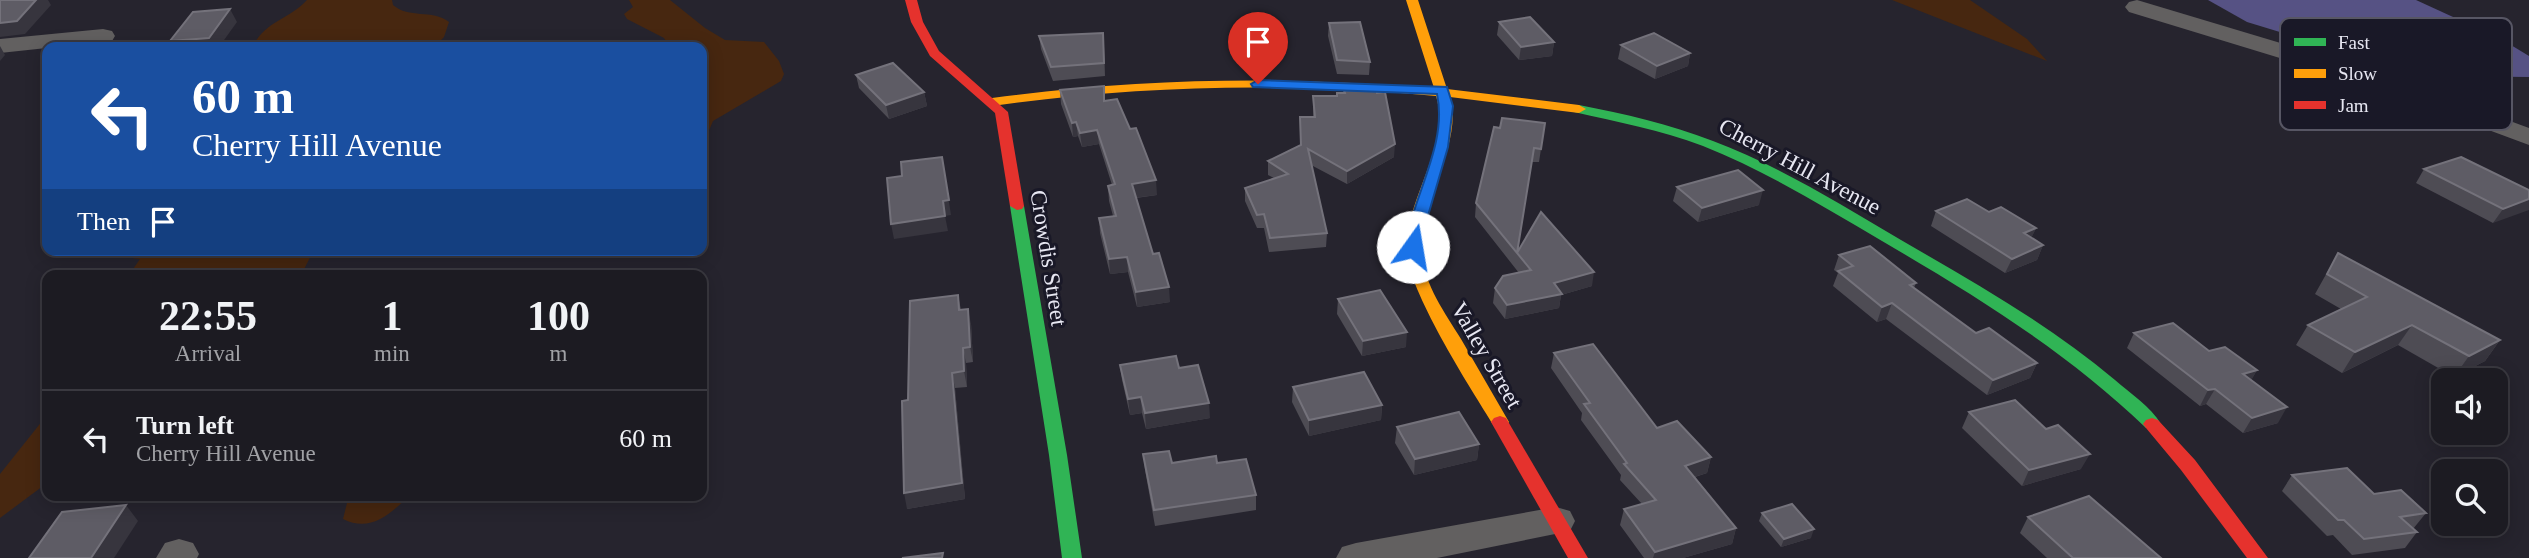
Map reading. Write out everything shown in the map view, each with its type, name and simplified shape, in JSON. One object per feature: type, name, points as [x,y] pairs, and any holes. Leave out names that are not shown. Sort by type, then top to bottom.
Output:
[{"type":"street","name":"Crowdis Street","points":[[911,0],[917,28],[923,41],[938,58],[1001,112],[1058,455],[1072,558]]},
{"type":"street","name":"Valley Street","points":[[1412,0],[1446,106],[1441,147],[1416,227],[1413,247],[1416,266],[1427,296],[1578,558]]},
{"type":"street","points":[[2137,8],[2280,51]]},
{"type":"street","points":[[0,46],[103,36]]},
{"type":"street","name":"Cherry Hill Avenue","points":[[992,102],[1063,90],[1152,83],[1443,90],[1570,107],[1657,124],[1749,159],[1800,187],[1998,306],[2072,354],[2109,383],[2177,450],[2258,558]]},
{"type":"street","points":[[2510,130],[2529,137]]},
{"type":"street","points":[[1356,558],[1556,521]]},
{"type":"shaded area","points":[[307,0],[392,0],[393,5],[406,12],[435,16],[449,22],[444,37],[439,42],[256,42],[270,26]]},
{"type":"shaded area","points":[[629,0],[670,0],[725,40],[764,42],[779,61],[784,74],[781,81],[713,121],[707,135],[707,42],[666,42],[664,38],[627,19],[624,14],[633,7]]},
{"type":"shaded area","points":[[1892,0],[1970,0],[2027,39],[2047,61]]},
{"type":"shaded area","points":[[2208,0],[2416,0],[2455,18],[2280,18],[2280,32],[2247,22]]},
{"type":"shaded area","points":[[2512,46],[2529,56],[2529,77],[2512,77]]},
{"type":"shaded area","points":[[116,256],[311,256],[304,270],[132,270],[140,259]]},
{"type":"shaded area","points":[[42,421],[42,487],[0,518],[0,474]]},
{"type":"shaded area","points":[[348,501],[404,501],[387,515],[371,523],[353,523],[343,519]]},
{"type":"building","points":[[0,0],[36,0],[17,21],[0,23]]},
{"type":"building","points":[[230,9],[209,38],[170,41],[193,12]]},
{"type":"building","points":[[1530,17],[1554,42],[1521,47],[1499,22]]},
{"type":"building","points":[[1360,22],[1370,62],[1337,60],[1329,23]]},
{"type":"building","points":[[1103,33],[1104,63],[1051,67],[1039,36]]},
{"type":"building","points":[[1654,33],[1690,53],[1657,66],[1621,45]]},
{"type":"building","points":[[893,63],[924,92],[886,105],[856,75]]},
{"type":"building","points":[[1343,85],[1376,86],[1377,93],[1385,92],[1395,144],[1347,171],[1308,149],[1327,233],[1270,238],[1264,214],[1257,215],[1245,188],[1288,174],[1268,161],[1301,145],[1300,117],[1315,117],[1313,96],[1337,96],[1337,93],[1345,93]]},
{"type":"building","points":[[1104,86],[1104,101],[1117,99],[1130,129],[1136,128],[1156,180],[1132,184],[1153,254],[1159,253],[1169,287],[1136,292],[1127,257],[1109,259],[1099,218],[1116,216],[1108,186],[1115,184],[1097,130],[1080,133],[1076,122],[1072,123],[1060,90]]},
{"type":"building","points":[[1502,118],[1545,123],[1541,149],[1534,148],[1517,253],[1476,203],[1494,127],[1500,128]]},
{"type":"building","points":[[942,157],[949,200],[943,201],[945,216],[891,224],[887,178],[902,176],[901,162]]},
{"type":"building","points":[[2461,157],[2529,190],[2529,199],[2503,209],[2424,169]]},
{"type":"building","points":[[1738,170],[1763,190],[1702,208],[1677,187]]},
{"type":"building","points":[[1967,199],[1989,212],[2001,207],[2036,228],[2024,233],[2043,245],[2012,259],[1936,211]]},
{"type":"building","points":[[1541,212],[1594,272],[1554,283],[1562,294],[1507,305],[1495,288],[1503,276],[1531,270],[1517,253]]},
{"type":"building","points":[[1870,246],[1916,283],[1910,285],[1976,333],[1989,328],[2037,363],[1993,380],[1892,303],[1882,307],[1838,271],[1853,266],[1839,255]]},
{"type":"building","points":[[2338,253],[2500,340],[2469,356],[2412,325],[2355,352],[2308,325],[2367,297],[2327,274]]},
{"type":"building","points":[[1380,290],[1407,332],[1363,341],[1338,299]]},
{"type":"building","points":[[958,295],[959,310],[968,309],[970,347],[963,348],[964,371],[952,373],[962,483],[904,493],[902,401],[908,400],[910,301]]},
{"type":"building","points":[[2173,323],[2209,351],[2225,347],[2257,370],[2243,374],[2287,407],[2252,418],[2215,389],[2208,390],[2134,333]]},
{"type":"building","points":[[1593,344],[1657,428],[1677,421],[1711,457],[1685,466],[1736,528],[1655,552],[1624,509],[1656,500],[1624,464],[1627,463],[1584,404],[1590,403],[1554,353]]},
{"type":"building","points":[[1176,356],[1179,368],[1198,365],[1209,403],[1145,413],[1141,397],[1128,399],[1120,365]]},
{"type":"building","points":[[1364,372],[1382,405],[1309,420],[1293,387]]},
{"type":"building","points":[[2015,400],[2046,429],[2058,425],[2090,454],[2029,470],[1969,412]]},
{"type":"building","points":[[1459,412],[1479,444],[1415,459],[1397,427]]},
{"type":"building","points":[[1169,451],[1172,463],[1216,456],[1217,463],[1246,459],[1256,495],[1154,510],[1143,454]]},
{"type":"building","points":[[2347,468],[2374,494],[2401,490],[2426,513],[2400,517],[2417,532],[2364,539],[2344,520],[2338,520],[2292,475]]},
{"type":"building","points":[[2089,496],[2161,558],[2073,558],[2028,517]]},
{"type":"building","points":[[1792,504],[1814,529],[1784,539],[1762,513]]},
{"type":"building","points":[[126,505],[91,558],[29,558],[62,512]]},
{"type":"building","points":[[943,553],[942,558],[902,558]]},
{"type":"traffic: fast","points":[[1579,109],[1669,130],[1709,144],[1786,180],[1936,266],[2034,327],[2095,373],[2152,424]]},
{"type":"traffic: fast","points":[[1017,206],[1072,558]]},
{"type":"traffic: slow","points":[[1412,0],[1446,106],[1441,147],[1416,227],[1413,247],[1421,285],[1500,422]]},
{"type":"traffic: slow","points":[[992,102],[1138,86],[1286,83],[1433,92],[1579,109]]},
{"type":"traffic: jam","points":[[911,0],[917,22],[934,53],[1001,112],[1017,206]]},
{"type":"traffic: jam","points":[[1500,422],[1578,558]]},
{"type":"traffic: jam","points":[[2152,424],[2188,465],[2258,558]]},
{"type":"route","points":[[1258,84],[1443,90],[1446,106],[1441,147],[1416,227],[1413,247]]}]
